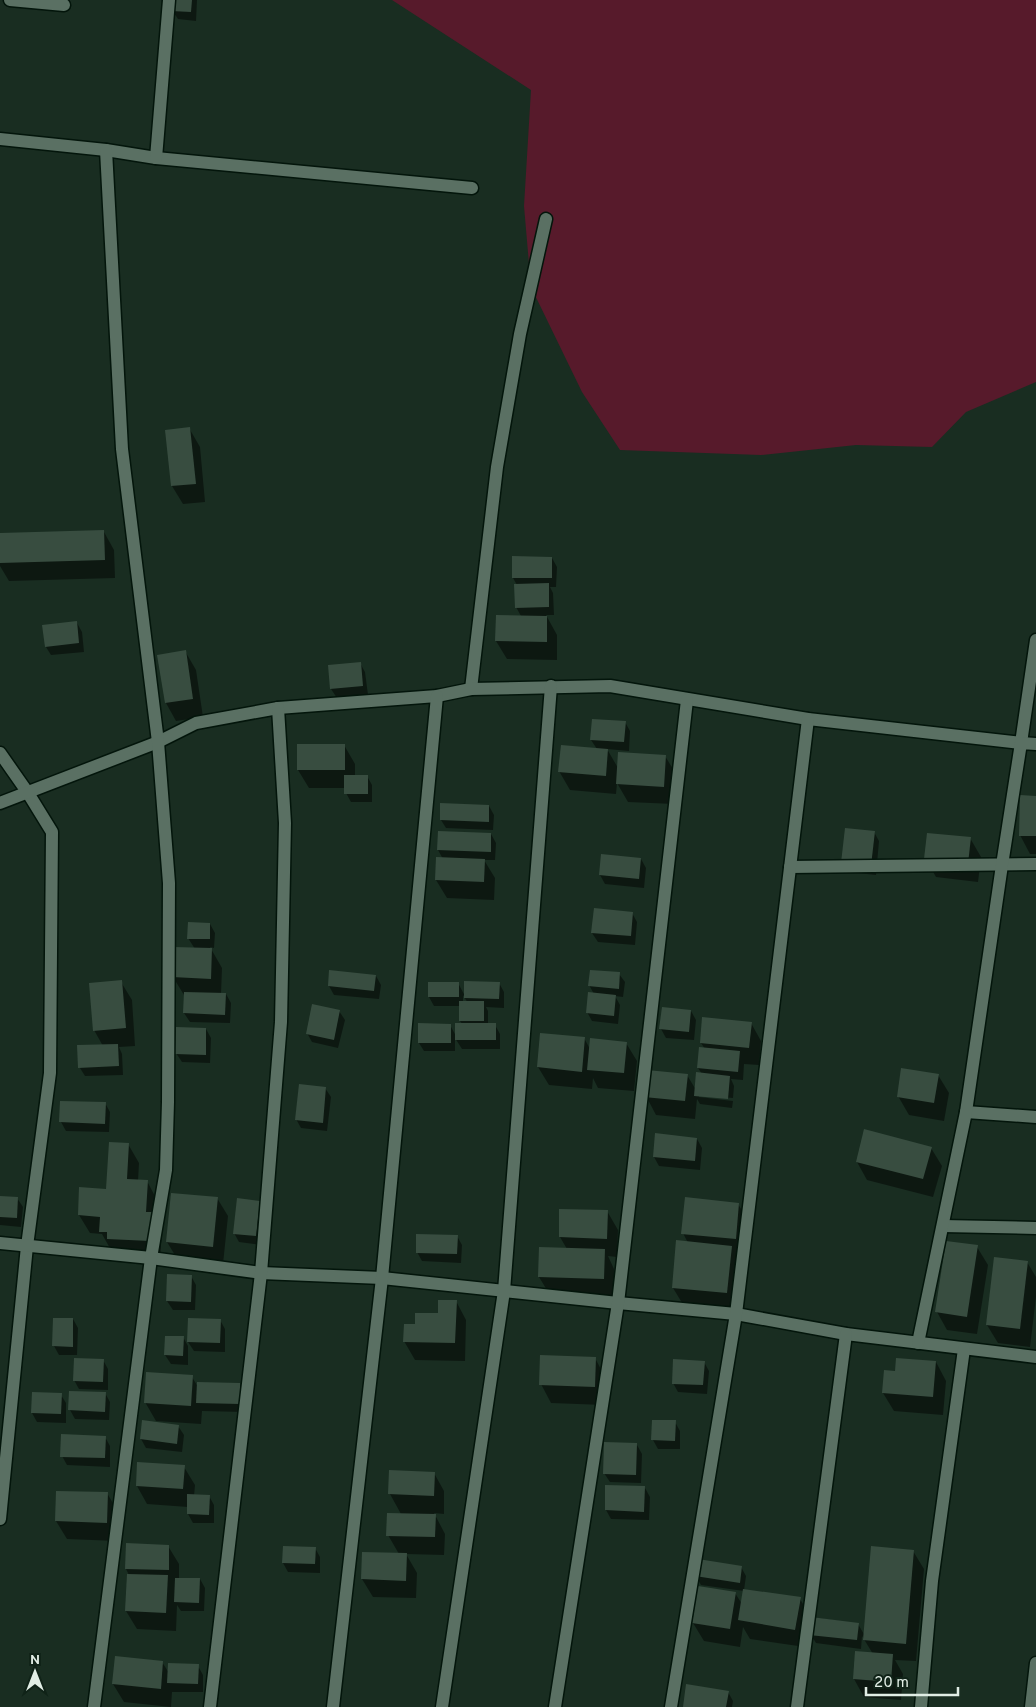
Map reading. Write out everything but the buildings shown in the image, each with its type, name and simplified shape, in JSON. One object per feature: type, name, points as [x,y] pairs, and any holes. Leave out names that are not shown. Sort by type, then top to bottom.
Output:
[{"type":"street","points":[[10,0],[64,5]]},
{"type":"street","points":[[156,158],[169,0]]},
{"type":"street","points":[[0,139],[106,150],[156,158],[472,188]]},
{"type":"street","points":[[94,1707],[151,1258],[166,1170],[168,1102],[169,883],[158,742],[122,449],[106,150]]},
{"type":"street","points":[[471,689],[497,467],[520,334],[546,219]]},
{"type":"street","points":[[918,1343],[966,1112],[1036,640]]},
{"type":"street","points":[[442,1707],[504,1291],[552,686]]},
{"type":"street","points":[[0,804],[158,742],[196,723],[278,708],[437,696],[471,689],[610,686],[808,719],[1036,744]]},
{"type":"street","points":[[333,1707],[382,1278],[437,696]]},
{"type":"street","points":[[555,1707],[618,1303],[688,700]]},
{"type":"street","points":[[210,1707],[262,1273],[281,1022],[285,823],[278,708]]},
{"type":"street","points":[[671,1707],[736,1314],[808,719]]},
{"type":"street","points":[[0,754],[28,793],[52,832],[50,1073],[27,1246],[0,1519]]},
{"type":"street","points":[[790,867],[1036,864]]},
{"type":"street","points":[[966,1112],[1036,1117]]},
{"type":"street","points":[[943,1226],[1036,1228]]},
{"type":"street","points":[[0,1243],[151,1258],[262,1273],[382,1278],[736,1314],[846,1334],[1036,1357]]},
{"type":"street","points":[[797,1707],[846,1334]]},
{"type":"street","points":[[921,1707],[932,1581],[964,1349]]},
{"type":"street","points":[[1031,1707],[1036,1664]]},
{"type":"shaded area","points":[[392,0],[1036,0],[1036,382],[966,412],[932,447],[856,445],[761,455],[620,450],[582,392],[531,287],[524,206],[531,90]]}]
